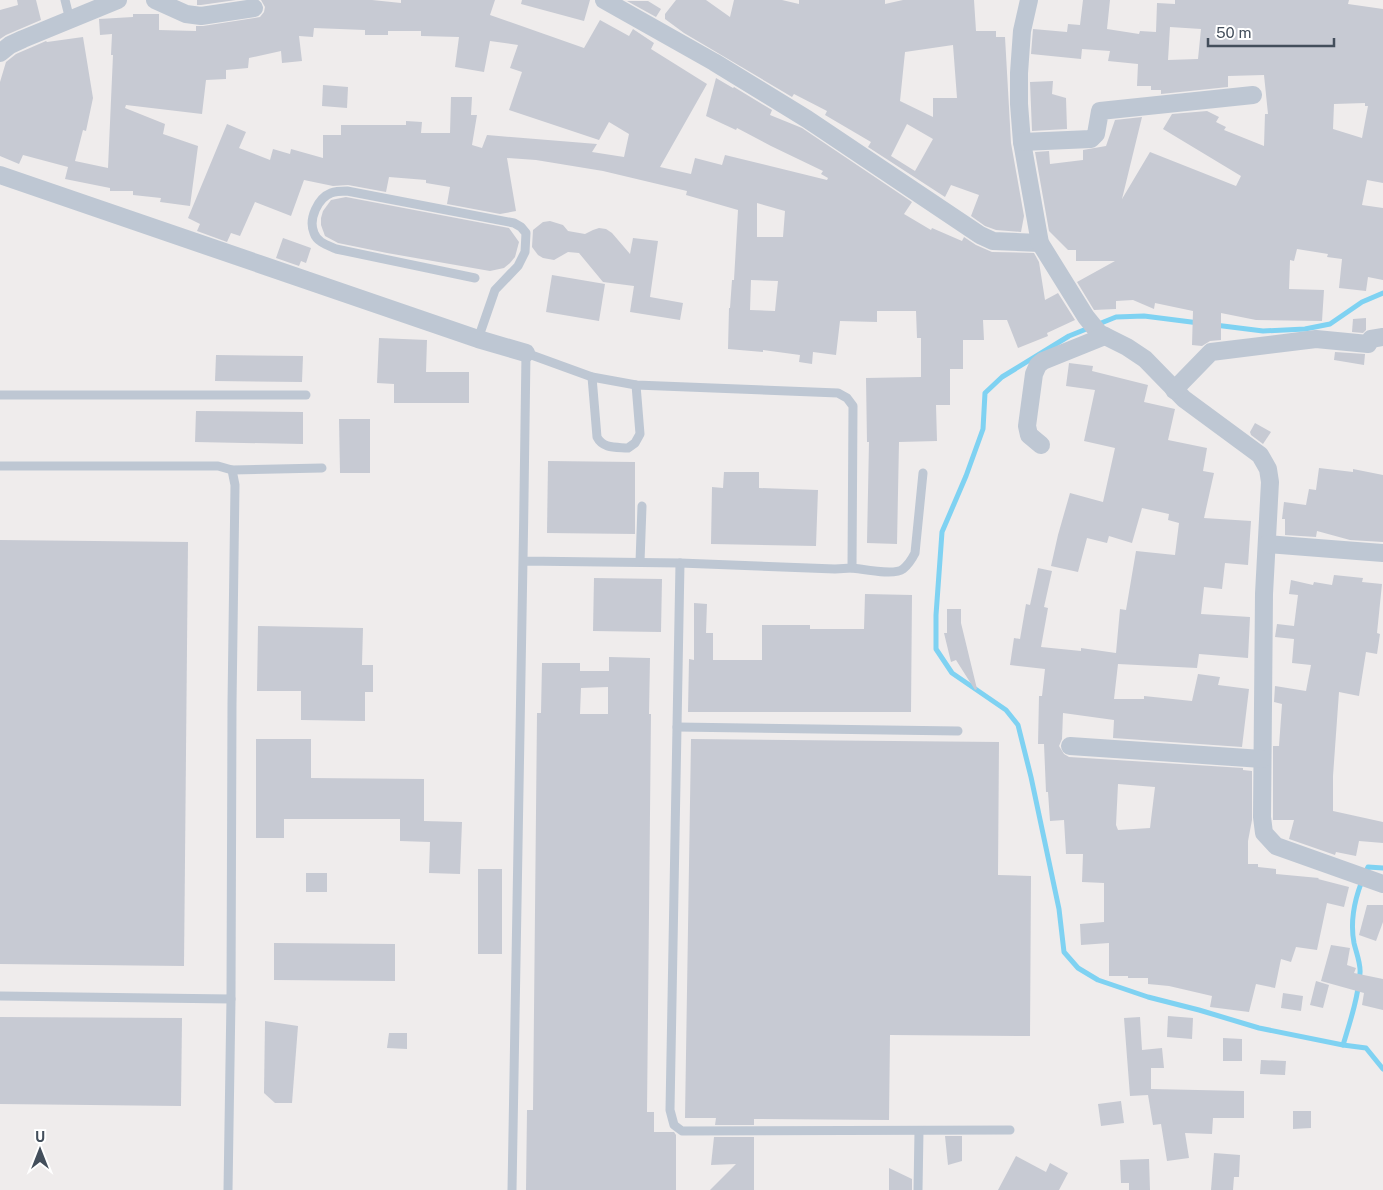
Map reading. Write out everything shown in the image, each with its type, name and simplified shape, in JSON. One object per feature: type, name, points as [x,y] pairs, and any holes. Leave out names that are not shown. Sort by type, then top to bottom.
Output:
[{"type":"street","points":[[0,53],[10,45],[23,39],[118,0]]},
{"type":"street","points":[[155,0],[186,14],[201,16],[254,8]]},
{"type":"street","points":[[604,0],[714,62],[807,119],[980,235],[993,241],[1040,243]]},
{"type":"street","points":[[1029,0],[1022,31],[1018,73],[1022,142],[1040,243],[1086,316],[1102,335],[1127,347],[1145,359],[1174,390],[1197,410],[1260,455],[1268,469],[1270,482],[1264,594],[1262,759],[1262,817],[1264,833],[1276,846],[1350,874],[1380,883]]},
{"type":"street","points":[[1022,142],[1091,139],[1096,134],[1100,112],[1253,95]]},
{"type":"street","points":[[0,175],[478,339],[526,353]]},
{"type":"street","points":[[1041,446],[1028,431],[1035,370],[1043,361],[1102,335]]},
{"type":"street","points":[[1174,390],[1211,352],[1316,339],[1368,344],[1371,339],[1383,337]]},
{"type":"street","points":[[1267,544],[1383,553]]},
{"type":"street","points":[[1070,746],[1262,759]]},
{"type":"lane","points":[[65,0],[70,20]]},
{"type":"lane","points":[[475,278],[329,246],[322,243],[314,234],[312,222],[315,212],[322,198],[333,192],[347,191],[514,223],[521,227],[526,234],[525,252],[518,266],[495,290],[478,339]]},
{"type":"lane","points":[[512,1190],[526,353],[592,377],[636,385],[838,393],[847,398],[852,406],[853,416],[852,568]]},
{"type":"lane","points":[[592,377],[597,436],[600,443],[606,447],[628,448],[635,443],[640,434],[636,385]]},
{"type":"lane","points":[[0,395],[306,395]]},
{"type":"lane","points":[[0,466],[218,466],[232,470],[322,468]]},
{"type":"lane","points":[[228,1190],[235,485],[232,470]]},
{"type":"lane","points":[[523,561],[852,568],[897,572],[904,569],[915,553],[923,473]]},
{"type":"lane","points":[[640,562],[642,506]]},
{"type":"lane","points":[[680,563],[670,1110],[674,1125],[682,1131],[1010,1130]]},
{"type":"lane","points":[[677,728],[958,731]]},
{"type":"lane","points":[[0,996],[231,999]]},
{"type":"lane","points":[[918,1190],[919,1131]]},
{"type":"building","points":[[17,0],[36,0],[41,20],[0,39],[0,10],[18,5]]},
{"type":"building","points":[[197,0],[236,0],[197,5]]},
{"type":"building","points":[[261,0],[372,0],[401,3],[401,0],[495,0],[490,15],[584,48],[600,20],[629,36],[633,29],[654,43],[651,49],[707,84],[660,167],[691,174],[695,158],[722,165],[725,155],[827,180],[828,178],[821,174],[823,171],[737,128],[736,130],[706,116],[716,78],[772,110],[770,115],[802,128],[912,202],[904,214],[931,230],[932,228],[962,241],[964,237],[992,252],[1034,253],[1039,262],[1045,300],[1058,293],[1075,320],[1047,333],[1048,336],[1018,348],[1007,320],[983,320],[984,340],[963,340],[963,369],[950,369],[950,405],[936,405],[937,441],[899,442],[897,544],[867,543],[869,442],[867,442],[866,378],[921,377],[921,338],[917,338],[916,311],[877,311],[877,322],[840,321],[836,355],[813,352],[812,364],[799,362],[800,355],[763,350],[763,352],[728,349],[729,308],[732,280],[734,280],[738,210],[686,195],[687,191],[603,171],[536,160],[507,158],[516,211],[500,214],[447,204],[450,187],[426,183],[426,180],[389,177],[386,192],[348,185],[333,186],[304,180],[291,216],[255,202],[240,236],[231,233],[227,242],[197,231],[200,224],[188,218],[227,124],[246,132],[239,148],[270,160],[273,149],[290,154],[291,149],[323,158],[323,135],[341,135],[341,125],[406,125],[406,121],[422,122],[421,133],[450,133],[451,97],[472,97],[471,115],[477,115],[472,145],[482,148],[487,135],[597,144],[592,152],[624,157],[629,134],[609,122],[599,140],[509,110],[522,72],[510,68],[518,45],[490,41],[484,72],[455,67],[459,37],[421,36],[421,31],[388,31],[388,35],[365,35],[365,30],[314,28],[313,37],[299,36],[302,61],[282,63],[281,51],[249,58],[248,68],[226,70],[226,79],[206,80],[202,114],[126,105],[125,108],[165,124],[163,134],[198,146],[190,206],[160,202],[161,198],[133,195],[133,191],[110,191],[110,188],[65,179],[68,167],[23,155],[19,164],[0,156],[0,82],[6,62],[16,54],[46,41],[83,37],[93,98],[86,131],[83,130],[75,161],[108,168],[113,55],[111,55],[112,34],[100,35],[99,19],[133,17],[133,14],[159,14],[159,30],[196,31],[196,26],[260,17],[265,7]],"holes":[[[757,203],[785,211],[783,237],[757,237]],[[751,280],[778,281],[775,311],[750,310]]]},
{"type":"building","points":[[522,0],[590,0],[584,21],[521,4]]},
{"type":"building","points":[[676,0],[706,0],[730,17],[734,0],[782,0],[799,4],[799,0],[885,0],[885,4],[903,0],[974,0],[976,31],[996,31],[996,37],[1005,37],[1011,143],[1024,216],[1021,232],[996,230],[985,226],[971,216],[979,195],[951,185],[945,197],[868,147],[871,142],[825,115],[827,111],[794,94],[792,97],[684,33],[665,19],[665,14]],"holes":[[[953,45],[957,98],[933,98],[933,117],[900,101],[905,52]],[[907,124],[933,139],[915,171],[891,156]]]},
{"type":"building","points":[[1083,0],[1110,0],[1107,29],[1139,34],[1140,31],[1156,32],[1157,3],[1175,4],[1175,0],[1349,0],[1348,4],[1383,9],[1383,183],[1367,180],[1362,205],[1383,208],[1383,280],[1368,277],[1366,291],[1339,288],[1342,259],[1327,257],[1328,254],[1297,249],[1294,261],[1290,260],[1289,289],[1324,290],[1322,321],[1256,320],[1221,313],[1221,340],[1210,341],[1202,346],[1192,345],[1193,311],[1155,303],[1154,309],[1133,300],[1116,301],[1116,309],[1094,310],[1077,282],[1115,261],[1076,261],[1076,250],[1068,250],[1049,231],[1035,152],[1049,151],[1050,164],[1083,160],[1083,150],[1106,146],[1115,120],[1142,117],[1122,199],[1150,152],[1236,186],[1241,176],[1163,129],[1172,114],[1207,111],[1219,117],[1216,122],[1226,127],[1224,130],[1264,146],[1265,114],[1268,114],[1264,75],[1228,76],[1228,87],[1161,94],[1161,90],[1151,90],[1151,86],[1137,86],[1138,64],[1108,61],[1110,51],[1082,49],[1081,59],[1031,54],[1033,29],[1067,32],[1068,24],[1080,25]],"holes":[[[1170,27],[1201,29],[1198,59],[1168,60]],[[1365,103],[1365,106],[1368,106],[1362,138],[1333,129],[1334,104]]]},
{"type":"building","points":[[627,1],[648,1],[661,9],[656,17]]},
{"type":"building","points":[[1053,81],[1052,94],[1066,98],[1067,129],[1032,131],[1030,82]]},
{"type":"building","points":[[323,85],[348,87],[347,108],[322,106]]},
{"type":"building","points":[[346,197],[509,228],[519,242],[515,257],[504,268],[490,271],[338,243],[325,236],[321,225],[321,218],[323,211],[331,200]]},
{"type":"building","points":[[550,221],[563,225],[568,231],[585,234],[599,228],[606,229],[612,233],[630,254],[633,238],[658,241],[650,297],[683,303],[680,320],[630,312],[634,286],[603,282],[579,253],[568,252],[554,260],[538,255],[532,247],[533,230],[543,222]]},
{"type":"building","points":[[283,238],[311,248],[306,263],[301,261],[299,266],[276,258]]},
{"type":"building","points":[[552,275],[605,284],[599,321],[546,312]]},
{"type":"building","points":[[1366,318],[1366,330],[1363,333],[1352,332],[1353,319]]},
{"type":"building","points":[[379,338],[427,340],[426,372],[469,372],[469,403],[394,403],[394,384],[377,383]]},
{"type":"building","points":[[1335,352],[1365,354],[1364,365],[1334,360]]},
{"type":"building","points":[[216,355],[303,356],[302,382],[215,381]]},
{"type":"building","points":[[1069,363],[1093,366],[1092,371],[1148,385],[1144,402],[1175,409],[1168,440],[1207,448],[1203,471],[1214,473],[1204,518],[1251,521],[1248,565],[1225,563],[1222,589],[1204,587],[1201,614],[1250,617],[1248,658],[1199,654],[1197,668],[1118,664],[1114,699],[1144,699],[1144,696],[1192,701],[1198,674],[1220,677],[1218,685],[1249,689],[1242,747],[1113,738],[1114,720],[1063,713],[1062,739],[1059,746],[1064,754],[1069,757],[1243,768],[1243,770],[1252,771],[1252,820],[1248,841],[1248,864],[1258,864],[1258,867],[1276,869],[1276,874],[1319,878],[1349,887],[1344,907],[1327,903],[1317,950],[1296,947],[1291,962],[1281,959],[1275,988],[1256,984],[1249,1012],[1210,1007],[1212,996],[1169,986],[1148,984],[1148,978],[1109,976],[1109,943],[1081,945],[1080,924],[1104,922],[1104,883],[1082,882],[1083,854],[1066,854],[1064,820],[1050,821],[1048,792],[1046,792],[1044,744],[1038,744],[1039,696],[1042,696],[1045,669],[1010,665],[1014,638],[1020,639],[1026,604],[1030,605],[1038,568],[1052,571],[1044,607],[1048,608],[1041,647],[1081,651],[1081,648],[1116,653],[1120,609],[1126,610],[1136,551],[1175,555],[1179,523],[1168,520],[1169,514],[1142,508],[1132,543],[1109,536],[1107,543],[1087,538],[1078,572],[1051,566],[1070,493],[1103,502],[1115,448],[1084,441],[1095,390],[1066,386]],"holes":[[[1118,784],[1155,787],[1150,828],[1118,830],[1116,825]]]},
{"type":"building","points":[[196,411],[303,412],[303,444],[195,442]]},
{"type":"building","points":[[339,419],[370,419],[370,473],[340,473]]},
{"type":"building","points":[[1255,423],[1271,432],[1263,444],[1251,435],[1250,432]]},
{"type":"building","points":[[548,461],[635,462],[635,534],[547,533]]},
{"type":"building","points":[[1319,468],[1353,472],[1353,469],[1383,475],[1383,542],[1350,540],[1317,531],[1316,537],[1285,535],[1285,519],[1282,519],[1284,502],[1306,505],[1309,489],[1316,490]]},
{"type":"building","points":[[724,472],[759,472],[759,488],[818,490],[816,546],[711,544],[712,487],[723,488]]},
{"type":"building","points":[[0,540],[188,542],[184,966],[0,964]]},
{"type":"building","points":[[1334,575],[1363,578],[1362,582],[1382,584],[1377,633],[1380,634],[1377,654],[1366,652],[1359,696],[1339,692],[1333,776],[1333,811],[1383,822],[1383,843],[1359,841],[1356,856],[1336,852],[1335,855],[1289,839],[1294,820],[1273,820],[1273,746],[1279,746],[1282,704],[1274,702],[1275,686],[1306,691],[1311,665],[1292,663],[1294,639],[1275,637],[1277,624],[1294,626],[1298,595],[1289,594],[1291,580],[1313,585],[1314,582],[1332,585]]},
{"type":"building","points":[[594,578],[662,579],[661,632],[593,631]]},
{"type":"building","points":[[865,594],[912,595],[911,712],[688,712],[689,659],[694,660],[694,603],[707,604],[706,633],[713,633],[713,660],[762,660],[762,625],[810,625],[810,629],[864,629]]},
{"type":"building","points":[[947,609],[961,609],[961,623],[977,689],[975,690],[956,660],[951,662],[944,633],[947,633]]},
{"type":"building","points":[[258,626],[363,628],[362,665],[373,665],[373,692],[365,692],[365,721],[301,720],[301,691],[257,691]]},
{"type":"building","points":[[609,657],[650,658],[647,1112],[654,1112],[654,1132],[674,1132],[676,1135],[676,1190],[526,1190],[527,1110],[533,1110],[537,713],[541,713],[542,663],[580,663],[580,671],[609,671]],"holes":[[[608,687],[608,714],[580,714],[581,688]]]},
{"type":"building","points":[[256,739],[311,739],[311,778],[424,779],[424,821],[462,822],[460,874],[429,873],[430,842],[400,841],[400,819],[284,819],[284,838],[256,838]]},
{"type":"building","points":[[691,739],[999,742],[998,875],[1031,876],[1030,1036],[890,1035],[889,1120],[754,1119],[754,1125],[715,1125],[716,1118],[685,1118]]},
{"type":"building","points":[[478,869],[502,869],[502,954],[478,954]]},
{"type":"building","points":[[306,873],[327,873],[327,892],[306,892]]},
{"type":"building","points":[[1367,905],[1383,905],[1383,922],[1376,941],[1359,935]]},
{"type":"building","points":[[274,943],[395,944],[395,981],[274,980]]},
{"type":"building","points":[[1331,945],[1350,948],[1347,965],[1356,968],[1354,973],[1383,979],[1383,1010],[1362,1005],[1364,993],[1321,981]]},
{"type":"building","points":[[1316,981],[1329,985],[1323,1008],[1310,1005]]},
{"type":"building","points":[[1283,993],[1303,996],[1301,1011],[1281,1008]]},
{"type":"building","points":[[1168,1016],[1193,1018],[1192,1039],[1167,1037]]},
{"type":"building","points":[[0,1017],[182,1018],[181,1106],[0,1104]]},
{"type":"building","points":[[1140,1017],[1142,1050],[1162,1048],[1164,1068],[1151,1068],[1151,1089],[1244,1091],[1244,1118],[1213,1118],[1212,1134],[1185,1133],[1189,1158],[1167,1161],[1161,1124],[1153,1125],[1148,1095],[1130,1096],[1124,1018]]},
{"type":"building","points":[[265,1021],[298,1026],[292,1103],[275,1103],[264,1093]]},
{"type":"building","points":[[389,1033],[407,1033],[407,1049],[387,1048]]},
{"type":"building","points":[[1223,1038],[1242,1039],[1242,1061],[1223,1061]]},
{"type":"building","points":[[1261,1060],[1286,1061],[1285,1075],[1260,1074]]},
{"type":"building","points":[[1121,1101],[1124,1123],[1101,1126],[1098,1104]]},
{"type":"building","points":[[1293,1111],[1311,1111],[1311,1128],[1293,1129]]},
{"type":"building","points":[[945,1136],[962,1136],[962,1161],[948,1165]]},
{"type":"building","points":[[714,1137],[754,1137],[754,1190],[710,1190],[736,1164],[711,1165]]},
{"type":"building","points":[[1214,1153],[1240,1155],[1239,1177],[1234,1177],[1233,1190],[1211,1190]]},
{"type":"building","points":[[1016,1156],[1046,1172],[1050,1163],[1068,1173],[1059,1190],[998,1190]]},
{"type":"building","points":[[1149,1159],[1150,1190],[1129,1190],[1129,1183],[1121,1183],[1120,1160]]},
{"type":"building","points":[[889,1168],[912,1179],[912,1190],[889,1190]]},
{"type":"waterway","points":[[1215,325],[1263,331],[1305,329],[1330,324],[1362,302],[1383,293]]},
{"type":"waterway","points":[[1199,323],[1144,316],[1116,317],[1069,336],[1002,377],[985,393],[983,429],[966,476],[942,532],[936,615],[936,649],[952,673],[1006,710],[1018,725],[1059,909],[1064,952],[1078,968],[1098,980],[1148,997],[1259,1028],[1343,1045],[1356,1001],[1360,973],[1353,933],[1355,904],[1360,885],[1368,867],[1383,868]]},
{"type":"waterway","points":[[1343,1045],[1366,1048],[1383,1069]]}]
